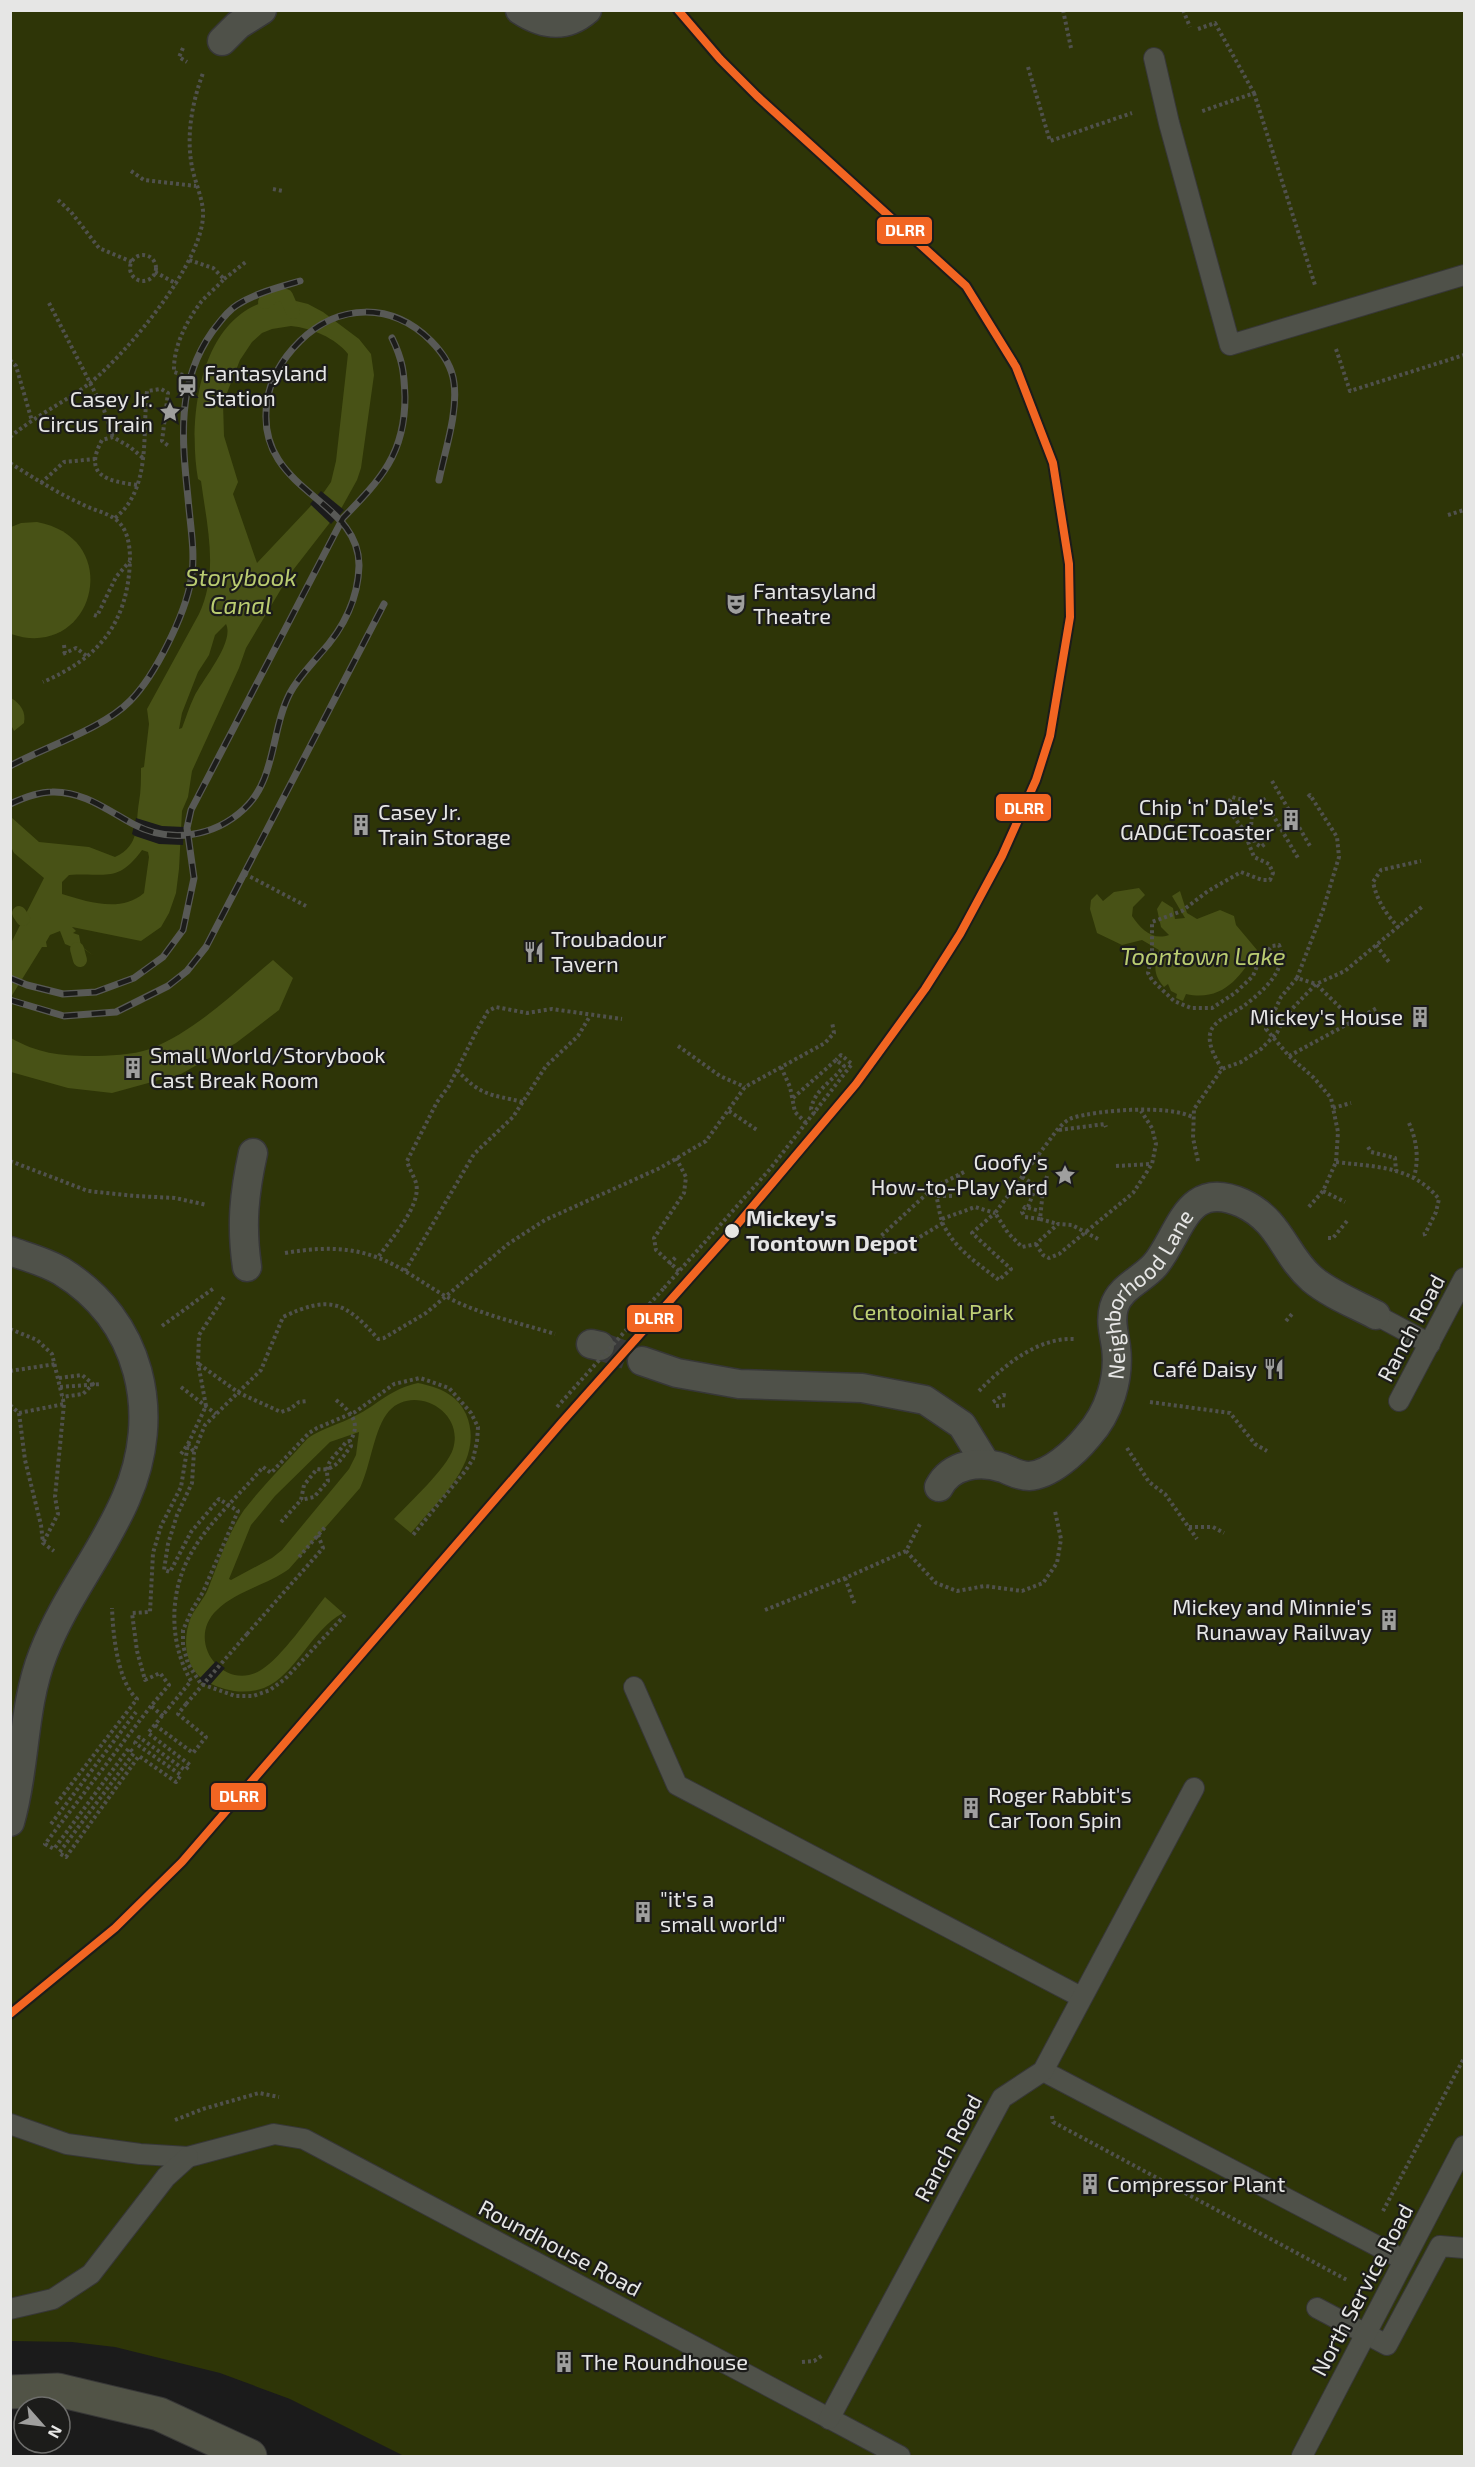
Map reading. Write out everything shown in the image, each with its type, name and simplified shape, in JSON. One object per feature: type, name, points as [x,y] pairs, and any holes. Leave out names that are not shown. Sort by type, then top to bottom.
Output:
[{"type":"highway","points":[[10,2392],[58,2390],[159,2414],[250,2457]]},
{"type":"street","points":[[222,41],[238,25],[262,10]]},
{"type":"street","points":[[520,10],[543,22],[562,24],[579,17],[587,10]]},
{"type":"street","points":[[247,1268],[242,1219],[244,1192],[254,1152]]},
{"type":"street","name":"Neighborhood Lane","points":[[1046,1472],[1077,1447],[1097,1425],[1108,1404],[1113,1389],[1116,1347],[1112,1330],[1114,1308],[1120,1295],[1155,1265],[1179,1223],[1201,1201],[1223,1196],[1254,1209],[1276,1229],[1297,1262],[1313,1280],[1376,1315]]},
{"type":"street","points":[[10,1251],[59,1270],[78,1283],[109,1313],[131,1349],[138,1370],[143,1436],[138,1469],[126,1500],[55,1626],[34,1679],[26,1715],[19,1782],[10,1822]]},
{"type":"street","points":[[642,1360],[677,1373],[739,1384],[862,1388],[925,1400],[962,1425],[986,1464]]},
{"type":"street","points":[[939,1487],[944,1477],[964,1465],[986,1464],[1028,1476],[1046,1472]]},
{"type":"lane","points":[[1154,58],[1168,123],[1230,345],[1464,275]]},
{"type":"lane","name":"Ranch Road","points":[[1399,1401],[1464,1278]]},
{"type":"lane","points":[[1376,1315],[1430,1344]]},
{"type":"lane","points":[[634,1687],[677,1785],[1081,1997]]},
{"type":"lane","name":"Ranch Road","points":[[829,2420],[1002,2098],[1043,2071],[1194,1788]]},
{"type":"lane","points":[[1043,2071],[1404,2260]]},
{"type":"lane","points":[[10,2124],[67,2144],[140,2154],[188,2157]]},
{"type":"lane","name":"Roundhouse Road","points":[[188,2157],[274,2134],[304,2139],[900,2457]]},
{"type":"lane","name":"North Service Road","points":[[1302,2457],[1464,2146]]},
{"type":"lane","points":[[10,2309],[53,2298],[91,2274],[166,2177],[188,2157]]},
{"type":"lane","points":[[1323,2311],[1387,2345],[1440,2246],[1464,2248]]},
{"type":"path","points":[[1063,10],[1071,48]]},
{"type":"path","points":[[1183,10],[1190,27]]},
{"type":"path","points":[[1168,123],[1254,93],[1215,23],[1198,29]]},
{"type":"path","points":[[1028,68],[1050,141],[1104,122]]},
{"type":"path","points":[[10,436],[90,382],[135,338],[177,284],[198,244],[203,226],[203,210],[192,165],[191,112],[203,71]]},
{"type":"path","points":[[131,171],[144,180],[196,186]]},
{"type":"path","points":[[273,189],[283,191]]},
{"type":"path","points":[[58,200],[71,212],[99,248],[132,262]]},
{"type":"path","points":[[141,256],[150,257],[154,263],[155,272],[145,281],[136,279],[130,270],[132,262],[141,256]]},
{"type":"path","points":[[189,260],[213,268],[224,279]]},
{"type":"path","points":[[183,375],[174,372],[173,363],[181,336],[202,301],[224,279],[247,261]]},
{"type":"path","points":[[155,272],[177,284]]},
{"type":"path","points":[[49,303],[104,410],[113,438]]},
{"type":"path","points":[[10,360],[16,366],[32,421]]},
{"type":"path","points":[[115,518],[130,503],[137,485],[147,432],[147,391],[161,389],[168,393],[162,441],[170,447]]},
{"type":"path","points":[[137,485],[106,480],[99,474],[94,459],[102,440],[113,438],[130,447],[143,458]]},
{"type":"path","points":[[41,483],[64,462],[94,459]]},
{"type":"path","points":[[10,463],[82,505],[115,518],[127,535],[130,561],[129,582],[123,605],[111,631],[88,657],[66,672],[43,682]]},
{"type":"path","points":[[1448,515],[1464,510]]},
{"type":"path","points":[[94,615],[98,616],[116,577],[130,561]]},
{"type":"path","points":[[64,645],[64,654],[76,648],[88,657]]},
{"type":"path","points":[[1272,781],[1310,846]]},
{"type":"path","points":[[1308,797],[1310,795],[1337,837],[1339,857],[1297,978],[1281,997],[1266,1029],[1288,1056],[1314,1078],[1331,1098],[1338,1132],[1336,1162],[1323,1191],[1304,1211],[1311,1219]]},
{"type":"path","points":[[1221,1069],[1213,1052],[1210,1035],[1213,1027],[1244,1006],[1275,977],[1282,953],[1279,945],[1272,946],[1260,959],[1253,976],[1212,1008],[1191,1008],[1174,1001],[1161,990],[1148,973],[1153,946],[1152,922],[1184,910],[1208,891],[1241,872],[1262,880],[1270,880],[1273,873],[1269,864],[1254,857],[1243,829],[1230,812],[1232,797],[1243,800],[1251,812],[1251,828],[1256,843],[1261,847],[1265,844]]},
{"type":"path","points":[[1263,798],[1298,858]]},
{"type":"path","points":[[1399,928],[1384,910],[1373,882],[1382,870],[1421,861]]},
{"type":"path","points":[[245,874],[306,906]]},
{"type":"path","points":[[1211,1197],[1205,1186],[1193,1138],[1194,1109],[1221,1069],[1241,1062],[1261,1049],[1273,1036],[1285,1016],[1316,984],[1345,971],[1423,906]]},
{"type":"path","points":[[1376,945],[1389,962]]},
{"type":"path","points":[[1297,978],[1316,984],[1354,1021]]},
{"type":"path","points":[[378,1257],[406,1220],[412,1208],[417,1185],[407,1161],[488,1011],[496,1007],[527,1013],[552,1009],[622,1019]]},
{"type":"path","points":[[1288,1056],[1377,1008]]},
{"type":"path","points":[[405,1271],[474,1154],[513,1117],[546,1066],[578,1036],[590,1016]]},
{"type":"path","points":[[345,1615],[285,1679],[270,1690],[253,1696],[235,1696],[201,1684],[188,1664],[183,1645],[183,1630],[238,1510],[219,1499],[180,1551],[170,1572],[164,1570],[168,1544],[177,1515],[192,1483],[194,1452],[206,1425],[261,1370],[284,1317],[299,1309],[327,1302],[350,1313],[378,1339],[384,1338],[426,1313],[508,1244],[545,1220],[660,1168],[706,1141],[745,1088],[825,1043],[834,1033],[831,1023]]},
{"type":"path","points":[[678,1046],[720,1076],[745,1088]]},
{"type":"path","points":[[557,1407],[770,1169],[852,1064],[841,1056],[793,1098]]},
{"type":"path","points":[[815,1114],[811,1109],[814,1096],[834,1079],[844,1066],[836,1060]]},
{"type":"path","points":[[781,1066],[793,1098],[795,1112],[807,1124]]},
{"type":"path","points":[[457,1070],[481,1092],[523,1102]]},
{"type":"path","points":[[1333,1108],[1351,1103]]},
{"type":"path","points":[[729,1111],[757,1130]]},
{"type":"path","points":[[933,1188],[946,1229],[958,1248],[999,1280],[1011,1269],[972,1233],[996,1214],[1057,1130],[1070,1119],[1103,1113],[1142,1111],[1186,1113],[1194,1118]]},
{"type":"path","points":[[1036,1244],[1043,1255],[1049,1258],[1059,1254],[1132,1193],[1152,1164],[1156,1144],[1152,1128],[1142,1111]]},
{"type":"path","points":[[1410,1123],[1417,1149],[1417,1167],[1414,1178]]},
{"type":"path","points":[[1057,1130],[1105,1124],[1106,1127]]},
{"type":"path","points":[[1368,1147],[1371,1152],[1395,1158],[1396,1172]]},
{"type":"path","points":[[676,1158],[686,1177],[684,1193],[654,1239],[656,1250],[679,1271]]},
{"type":"path","points":[[10,1161],[88,1191],[175,1198],[207,1205],[242,1219]]},
{"type":"path","points":[[1336,1162],[1396,1172],[1414,1178],[1431,1190],[1439,1199],[1436,1212],[1425,1234],[1420,1235]]},
{"type":"path","points":[[1116,1166],[1152,1164]]},
{"type":"path","points":[[966,1171],[933,1188],[881,1236],[895,1252],[943,1221],[975,1207],[996,1214],[1008,1233],[1022,1247],[1036,1244],[1058,1224]]},
{"type":"path","points":[[958,1174],[960,1184]]},
{"type":"path","points":[[1040,1219],[1047,1176]]},
{"type":"path","points":[[1022,1177],[1043,1190]]},
{"type":"path","points":[[1029,1207],[1036,1186]]},
{"type":"path","points":[[1323,1191],[1346,1202]]},
{"type":"path","points":[[937,1196],[954,1196]]},
{"type":"path","points":[[1041,1211],[1025,1207],[1022,1212],[1025,1217],[1072,1225],[1098,1239]]},
{"type":"path","points":[[1322,1232],[1325,1237],[1333,1238],[1347,1221]]},
{"type":"path","points":[[131,1349],[211,1290],[247,1268],[279,1254],[316,1248],[344,1249],[378,1257],[447,1297],[495,1317],[595,1345]]},
{"type":"path","points":[[669,1264],[677,1256]]},
{"type":"path","points":[[247,1268],[199,1335],[198,1363],[206,1406],[188,1444],[181,1487],[161,1526],[153,1553],[150,1612],[132,1613],[137,1651],[145,1680],[159,1673],[168,1685],[45,1844],[54,1849],[129,1748],[134,1753],[59,1853],[66,1857],[140,1756],[177,1782],[181,1775],[135,1743],[139,1737],[185,1770],[190,1765],[148,1733],[191,1681],[181,1664],[175,1638],[175,1613],[179,1586],[188,1560],[211,1526],[263,1467],[270,1473],[309,1433],[355,1412],[394,1384],[420,1378],[449,1388],[471,1413],[478,1427],[472,1459],[466,1470],[413,1535]]},
{"type":"path","points":[[10,1329],[38,1340],[47,1348],[56,1364],[64,1404],[55,1497],[58,1514],[43,1543]]},
{"type":"path","points":[[953,1419],[1008,1364],[1038,1347],[1062,1338],[1091,1339],[1116,1347]]},
{"type":"path","points":[[198,1363],[240,1393],[281,1412],[299,1402],[308,1401]]},
{"type":"path","points":[[10,1371],[56,1364]]},
{"type":"path","points":[[59,1378],[82,1376],[93,1384],[83,1394],[62,1397]]},
{"type":"path","points":[[60,1387],[83,1385]]},
{"type":"path","points":[[1113,1389],[1127,1396],[1147,1401],[1230,1413],[1255,1444],[1267,1451]]},
{"type":"path","points":[[281,1522],[301,1500],[304,1485],[317,1469],[326,1470],[335,1467],[354,1434],[355,1420],[350,1411],[336,1400]]},
{"type":"path","points":[[19,1413],[64,1404]]},
{"type":"path","points":[[10,1405],[19,1413],[25,1460],[41,1525],[43,1543],[83,1574]]},
{"type":"path","points":[[1097,1425],[1127,1448],[1149,1482],[1165,1494],[1197,1539]]},
{"type":"path","points":[[301,1500],[314,1497],[328,1481],[326,1470],[328,1462],[349,1443]]},
{"type":"path","points":[[188,1444],[194,1452]]},
{"type":"path","points":[[906,1551],[936,1583],[957,1591],[985,1586],[1022,1592],[1043,1583],[1058,1563],[1061,1539],[1046,1472]]},
{"type":"path","points":[[181,1487],[187,1496]]},
{"type":"path","points":[[765,1610],[906,1551],[939,1487]]},
{"type":"path","points":[[299,1557],[326,1526]]},
{"type":"path","points":[[1189,1527],[1213,1527],[1224,1533]]},
{"type":"path","points":[[155,1725],[193,1753],[206,1737],[178,1714],[323,1548],[318,1535]]},
{"type":"path","points":[[845,1578],[855,1605]]},
{"type":"path","points":[[50,1811],[137,1699],[130,1693],[121,1669],[114,1626],[113,1602]]},
{"type":"path","points":[[151,1706],[163,1716]]},
{"type":"path","points":[[131,1708],[142,1718]]},
{"type":"path","points":[[43,1821],[50,1825],[136,1712]]},
{"type":"path","points":[[1323,2311],[1367,2241],[1464,2058]]},
{"type":"green space","name":"Centooinial Park","points":[[11,11],[1464,11],[1464,2456],[404,2456],[290,2399],[220,2373],[115,2347],[72,2342],[11,2341]]},
{"type":"water","name":"Storybook Canal","points":[[292,300],[308,304],[323,312],[359,339],[371,354],[374,375],[361,468],[357,480],[342,507],[290,574],[246,648],[192,771],[188,797],[182,811],[176,893],[161,927],[141,941],[72,927],[76,931],[73,933],[79,935],[81,946],[94,956],[80,946],[77,949],[65,944],[60,931],[50,935],[46,942],[47,947],[42,947],[11,997],[11,943],[44,878],[14,853],[11,847],[11,817],[39,842],[89,847],[115,857],[129,847],[133,840],[137,826],[141,768],[144,767],[149,724],[147,709],[199,614],[209,582],[210,549],[201,481],[198,479],[195,456],[197,403],[202,377],[211,352],[224,330],[242,313],[264,302]],"holes":[[[291,326],[322,335],[337,343],[348,354],[336,461],[331,482],[324,492],[257,563],[233,494],[238,482],[224,436],[223,403],[240,360],[252,342],[262,333]],[[226,624],[228,632],[222,651],[194,697],[182,728],[179,729],[182,713],[198,672],[209,655],[215,635]],[[142,850],[148,852],[144,893],[135,899],[125,903],[104,904],[62,894],[62,882],[69,875],[110,874],[118,872],[133,861]]]},
{"type":"water","points":[[37,522],[65,533],[82,551],[90,572],[88,595],[79,615],[62,631],[39,638],[11,634],[11,527],[21,523]]},
{"type":"water","points":[[11,698],[18,703],[24,715],[24,723],[14,731],[11,725]]},
{"type":"water","name":"Toontown Lake","points":[[1139,888],[1145,895],[1133,907],[1132,916],[1147,933],[1157,936],[1169,935],[1161,927],[1157,909],[1162,901],[1173,908],[1175,919],[1185,918],[1172,896],[1180,891],[1187,913],[1197,919],[1220,910],[1234,916],[1236,925],[1257,950],[1244,970],[1229,986],[1210,994],[1199,996],[1186,994],[1183,1001],[1176,998],[1177,994],[1171,991],[1168,984],[1164,987],[1156,974],[1155,965],[1159,950],[1142,940],[1122,945],[1097,933],[1090,909],[1091,900],[1097,894],[1103,901],[1114,892]]},
{"type":"water","points":[[273,960],[293,978],[279,1010],[236,1043],[181,1074],[112,1093],[68,1088],[11,1072],[11,1038],[49,1053],[69,1055],[113,1055],[150,1049],[200,1021]]},
{"type":"water","points":[[418,1383],[440,1389],[458,1401],[466,1414],[470,1431],[470,1448],[465,1464],[456,1479],[411,1533],[394,1519],[443,1466],[453,1449],[455,1435],[444,1413],[434,1405],[423,1401],[411,1400],[399,1403],[389,1411],[376,1437],[360,1488],[289,1569],[233,1598],[217,1610],[208,1622],[205,1636],[207,1649],[222,1669],[234,1675],[247,1675],[261,1670],[278,1656],[325,1597],[343,1613],[322,1630],[285,1674],[264,1688],[235,1691],[207,1682],[199,1676],[189,1662],[186,1635],[191,1617],[206,1593],[228,1539],[244,1510],[308,1438],[355,1416],[408,1386]],"holes":[[[359,1432],[356,1455],[349,1469],[282,1550],[272,1558],[229,1579],[251,1525],[275,1496],[330,1442]]]},
{"type":"pier","points":[[321,491],[344,510],[331,524],[310,504]]},
{"type":"pier","points":[[136,818],[162,826],[184,827],[183,845],[159,844],[135,836],[132,834]]},
{"type":"pier","points":[[216,1661],[225,1668],[209,1686],[198,1680]]},
{"type":"waterway","points":[[265,302],[276,294],[286,296],[293,312]]},
{"type":"waterway","points":[[19,913],[23,919]]},
{"type":"waterway","points":[[77,949],[80,960]]},
{"type":"tunnel","points":[[600,1346],[642,1361]]},
{"type":"railway","points":[[10,766],[90,728],[119,711],[140,690],[159,661],[176,627],[191,580],[192,539],[183,433],[184,412],[192,371],[200,351],[212,332],[233,308],[260,294],[300,281]]},
{"type":"railway","points":[[10,804],[41,793],[74,795],[94,802],[147,830],[176,835],[191,834],[219,826],[232,819],[254,797],[268,769],[279,722],[290,693],[342,624],[356,591],[358,579],[359,566],[355,543],[343,524],[291,475],[276,456],[267,432],[267,402],[274,377],[294,348],[315,328],[331,319],[348,314],[366,312],[383,314],[400,319],[416,328],[439,350],[451,371],[455,395],[453,419],[439,480]]},
{"type":"railway","points":[[10,978],[63,994],[96,992],[134,978],[163,957],[183,930],[194,878],[187,828],[191,810],[343,518],[379,478],[401,434],[404,417],[404,380],[399,353],[392,338]]},
{"type":"railway","points":[[10,1000],[64,1016],[116,1012],[168,986],[187,971],[206,947],[384,604]]},
{"type":"transit line","name":"DLRR","points":[[10,2014],[115,1928],[182,1862],[562,1422],[732,1231],[856,1084],[925,989],[960,934],[1002,856],[1036,780],[1050,736],[1070,617],[1069,564],[1053,463],[1016,367],[966,286],[757,96],[720,59],[678,10]]},
{"type":"place","name":"Fantasyland Station","points":[[187,386]]},
{"type":"place","name":"Casey Jr. Circus Train","points":[[170,412]]},
{"type":"place","name":"Fantasyland Theatre","points":[[736,604]]},
{"type":"place","name":"Chip ‘n’ Dale’s GADGETcoaster","points":[[1291,820]]},
{"type":"place","name":"Casey Jr. Train Storage","points":[[361,825]]},
{"type":"place","name":"Troubadour Tavern","points":[[534,952]]},
{"type":"place","name":"Mickey's House","points":[[1420,1017]]},
{"type":"place","name":"Small World/Storybook Cast Break Room","points":[[133,1068]]},
{"type":"place","name":"Goofy's How-to-Play Yard","points":[[1065,1175]]},
{"type":"place","name":"Mickey's Toontown Depot","points":[[732,1231]]},
{"type":"place","name":"Café Daisy","points":[[1274,1369]]},
{"type":"place","name":"Mickey and Minnie's Runaway Railway","points":[[1389,1620]]},
{"type":"place","name":"Roger Rabbit's Car Toon Spin","points":[[971,1808]]},
{"type":"place","name":"\"it's a small world\"","points":[[643,1912]]},
{"type":"place","name":"Compressor Plant","points":[[1090,2184]]},
{"type":"place","name":"The Roundhouse","points":[[564,2362]]}]
